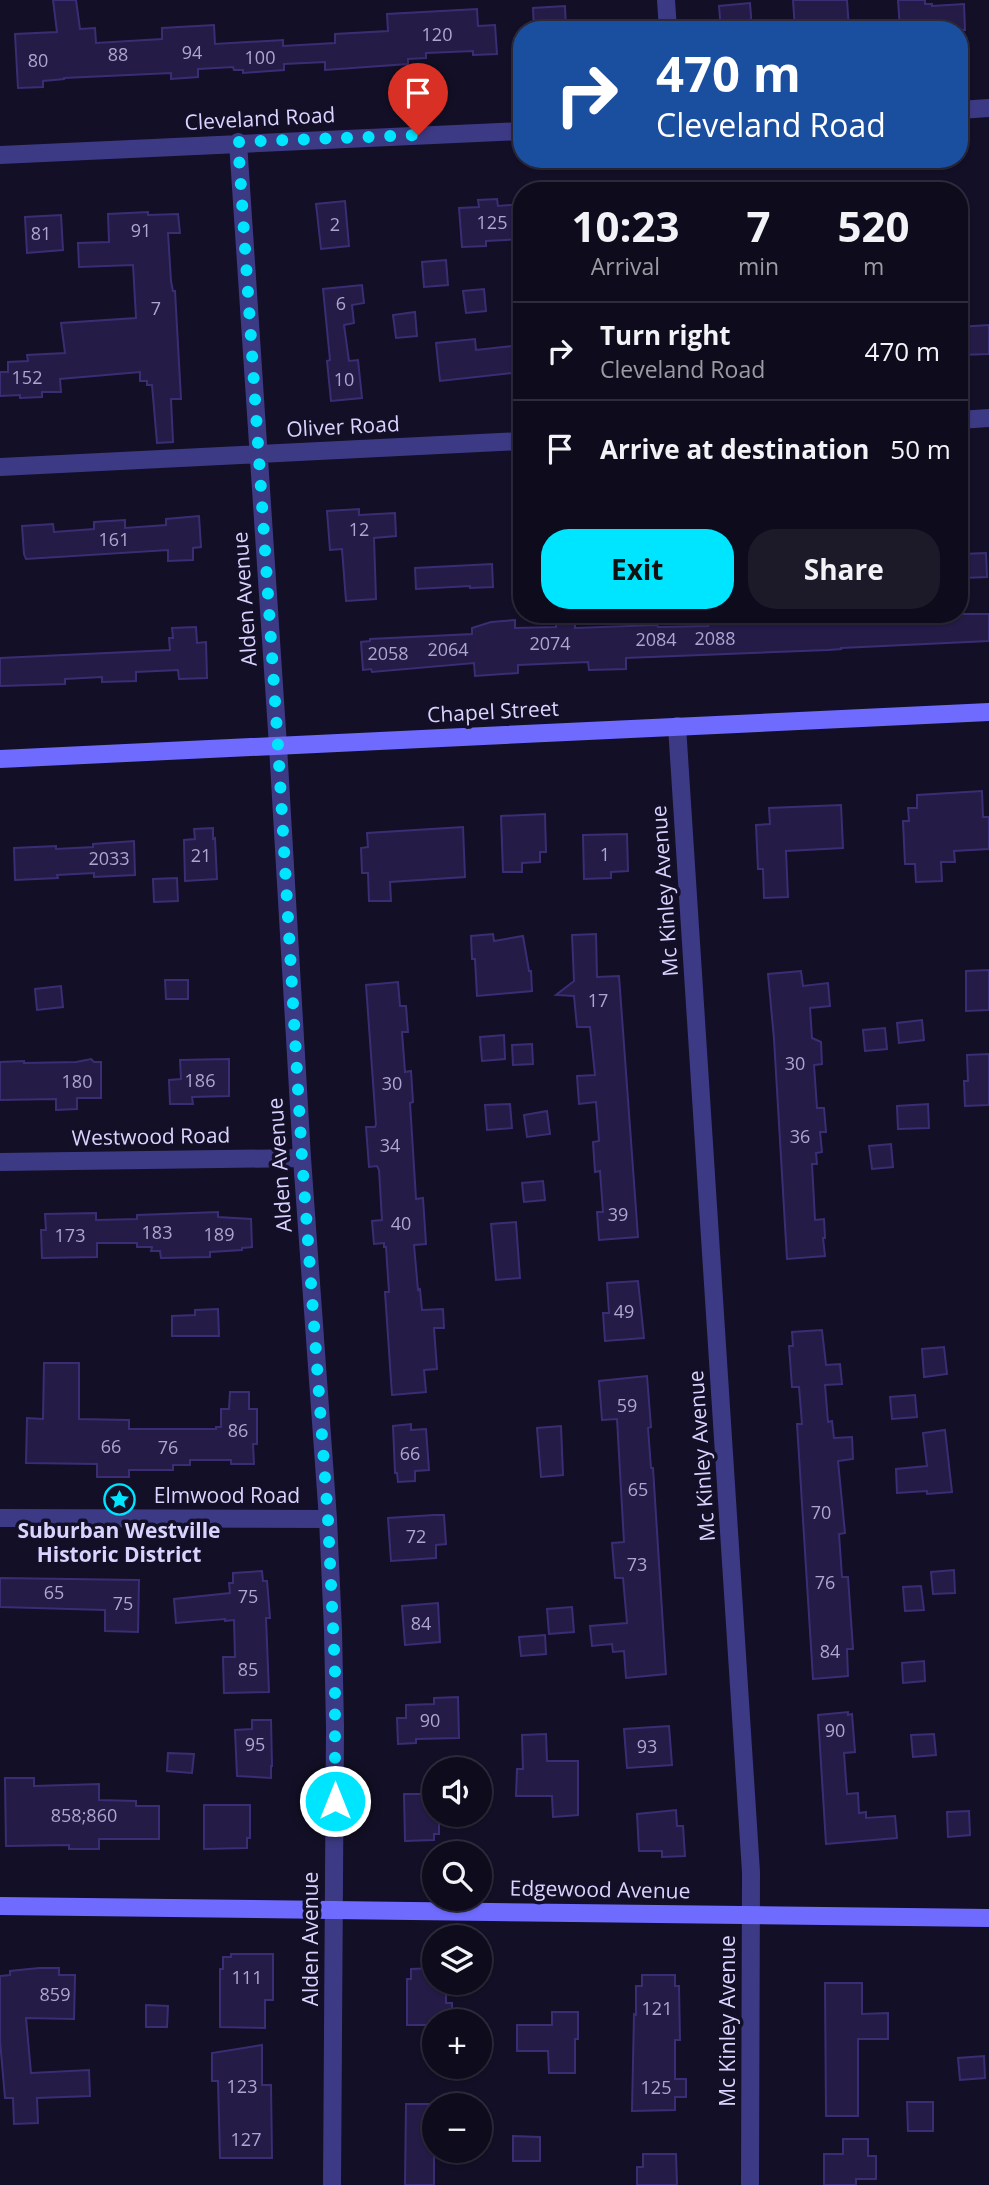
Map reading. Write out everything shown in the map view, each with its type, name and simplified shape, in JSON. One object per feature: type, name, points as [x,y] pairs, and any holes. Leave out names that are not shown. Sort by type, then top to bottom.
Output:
[{"type":"street","points":[[666,0],[667,21]]},
{"type":"street","points":[[968,109],[989,108]]},
{"type":"street","name":"Cleveland Road","points":[[0,155],[513,131]]},
{"type":"street","name":"Alden Avenue","points":[[238,142],[302,1158],[328,1519],[335,1670],[332,2185]]},
{"type":"street","points":[[968,419],[989,418]]},
{"type":"street","name":"Oliver Road","points":[[0,467],[513,441]]},
{"type":"street","name":"Chapel Street","points":[[0,759],[989,712]]},
{"type":"street","name":"Mc Kinley Avenue","points":[[677,726],[751,1871],[750,2185]]},
{"type":"street","name":"Westwood Road","points":[[0,1162],[302,1158]]},
{"type":"street","name":"Elmwood Road","points":[[0,1518],[328,1519]]},
{"type":"street","name":"Edgewood Avenue","points":[[0,1906],[989,1917]]},
{"type":"building","points":[[53,0],[76,0],[80,29],[95,28],[96,43],[162,39],[162,28],[214,25],[215,44],[283,40],[283,46],[335,43],[335,34],[388,31],[387,14],[477,9],[478,26],[495,25],[497,54],[473,55],[473,51],[426,53],[426,58],[408,59],[408,64],[325,70],[325,62],[284,64],[284,70],[243,73],[243,70],[234,70],[233,67],[198,69],[198,77],[171,79],[171,73],[64,78],[43,81],[43,87],[18,88],[15,34],[57,32]]},
{"type":"building","points":[[793,0],[847,0],[848,21],[794,21]]},
{"type":"building","points":[[898,0],[925,0],[925,4],[932,6],[964,4],[965,21],[899,21]]},
{"type":"building","points":[[750,3],[751,21],[720,21],[719,6]]},
{"type":"building","points":[[565,6],[566,21],[534,21],[533,8]]},
{"type":"building","points":[[497,199],[498,206],[513,205],[513,240],[486,241],[486,246],[462,247],[459,208],[479,207],[478,200]]},
{"type":"building","points":[[345,201],[349,246],[321,249],[316,204]]},
{"type":"building","points":[[148,212],[148,215],[178,214],[180,233],[168,233],[171,281],[175,291],[181,399],[171,399],[173,442],[157,443],[152,385],[147,385],[147,381],[140,381],[140,372],[60,379],[61,392],[42,392],[42,397],[0,396],[0,372],[8,372],[8,362],[28,361],[27,355],[65,353],[61,323],[136,318],[133,265],[79,267],[78,243],[109,242],[108,214]]},
{"type":"building","points":[[61,215],[63,250],[27,253],[25,217]]},
{"type":"building","points":[[446,260],[448,285],[424,287],[422,262]]},
{"type":"building","points":[[362,285],[364,303],[352,305],[354,323],[344,325],[349,361],[358,360],[362,398],[331,401],[323,289]]},
{"type":"building","points":[[484,289],[486,311],[466,313],[463,291]]},
{"type":"building","points":[[415,312],[417,336],[396,338],[393,315]]},
{"type":"building","points":[[989,325],[989,354],[968,355],[968,326]]},
{"type":"building","points":[[475,339],[476,350],[513,346],[513,373],[440,381],[436,343]]},
{"type":"building","points":[[359,509],[359,515],[395,513],[396,536],[374,538],[376,599],[346,601],[342,549],[330,550],[327,511]]},
{"type":"building","points":[[199,516],[201,547],[193,548],[193,560],[168,561],[168,550],[26,559],[24,554],[22,526],[53,524],[54,532],[94,529],[94,522],[125,520],[125,528],[166,525],[166,519]]},
{"type":"building","points":[[986,553],[987,577],[968,578],[968,554]]},
{"type":"building","points":[[492,564],[493,587],[416,589],[415,568]]},
{"type":"building","points":[[968,614],[989,614],[989,641],[626,658],[626,669],[589,670],[588,662],[518,665],[518,673],[475,676],[474,663],[372,672],[371,669],[363,670],[361,642],[370,639],[472,634],[472,628],[491,622],[513,620],[515,628],[556,627],[556,624],[575,623],[575,628],[708,626],[708,623],[968,623]]},
{"type":"building","points":[[196,627],[197,643],[206,642],[207,678],[179,679],[178,670],[136,672],[136,681],[102,682],[102,677],[65,679],[65,684],[0,686],[0,658],[170,650],[172,628]]},
{"type":"building","points":[[982,791],[983,817],[989,817],[989,849],[954,851],[955,862],[941,862],[942,881],[916,882],[915,864],[905,864],[903,821],[909,821],[908,808],[917,808],[917,795]]},
{"type":"building","points":[[841,805],[843,848],[786,851],[788,897],[764,898],[763,869],[758,869],[756,825],[770,824],[769,808]]},
{"type":"building","points":[[545,814],[546,852],[540,852],[540,862],[522,863],[522,872],[503,872],[501,816]]},
{"type":"building","points":[[463,827],[465,877],[390,882],[391,901],[369,901],[368,873],[362,873],[361,848],[368,847],[367,833]]},
{"type":"building","points":[[213,828],[217,879],[185,881],[184,840],[195,839],[194,829]]},
{"type":"building","points":[[627,834],[628,871],[611,872],[611,878],[584,879],[583,835]]},
{"type":"building","points":[[134,841],[135,875],[94,877],[94,873],[15,880],[14,848],[93,847],[93,844]]},
{"type":"building","points":[[177,878],[178,901],[154,902],[153,879]]},
{"type":"building","points":[[493,934],[494,941],[523,936],[531,971],[532,991],[477,996],[471,936]]},
{"type":"building","points":[[596,934],[597,977],[619,976],[638,1237],[599,1240],[597,1212],[603,1212],[600,1171],[595,1172],[593,1142],[599,1141],[596,1102],[579,1104],[577,1076],[595,1075],[590,1027],[577,1027],[574,996],[556,995],[574,981],[572,935]]},
{"type":"building","points":[[989,970],[989,1010],[966,1011],[966,971]]},
{"type":"building","points":[[801,971],[803,986],[828,983],[830,1006],[810,1008],[812,1038],[821,1042],[822,1064],[814,1065],[817,1108],[824,1108],[826,1132],[820,1132],[822,1152],[816,1153],[817,1164],[812,1164],[815,1220],[824,1219],[825,1256],[787,1259],[768,974]]},
{"type":"building","points":[[165,980],[188,980],[188,999],[166,999]]},
{"type":"building","points":[[398,982],[400,1006],[406,1006],[408,1032],[402,1032],[405,1072],[411,1071],[413,1102],[410,1103],[416,1199],[423,1198],[426,1244],[414,1245],[418,1290],[420,1289],[422,1310],[443,1309],[444,1328],[434,1328],[437,1369],[424,1370],[426,1392],[392,1395],[385,1292],[389,1292],[386,1247],[384,1243],[374,1244],[372,1221],[382,1220],[379,1170],[377,1166],[369,1167],[366,1127],[375,1127],[376,1124],[366,985]]},
{"type":"building","points":[[61,986],[63,1007],[37,1010],[35,989]]},
{"type":"building","points":[[922,1020],[924,1040],[899,1043],[897,1023]]},
{"type":"building","points":[[885,1028],[887,1049],[865,1051],[863,1030]]},
{"type":"building","points":[[504,1035],[505,1059],[482,1061],[480,1037]]},
{"type":"building","points":[[532,1044],[533,1064],[513,1065],[512,1045]]},
{"type":"building","points":[[989,1054],[989,1105],[965,1106],[967,1055]]},
{"type":"building","points":[[91,1059],[101,1062],[101,1098],[77,1098],[77,1109],[56,1110],[56,1099],[0,1100],[0,1062],[76,1062]]},
{"type":"building","points":[[229,1059],[229,1096],[192,1097],[193,1104],[170,1104],[169,1080],[181,1079],[180,1060]]},
{"type":"building","points":[[510,1104],[512,1128],[487,1130],[485,1105]]},
{"type":"building","points":[[928,1104],[929,1128],[898,1129],[897,1106]]},
{"type":"building","points":[[547,1111],[550,1134],[527,1137],[524,1115]]},
{"type":"building","points":[[891,1144],[893,1167],[872,1169],[869,1146]]},
{"type":"building","points":[[543,1181],[545,1200],[524,1202],[522,1183]]},
{"type":"building","points":[[218,1212],[218,1217],[251,1219],[252,1247],[210,1252],[210,1257],[161,1258],[160,1251],[151,1251],[152,1247],[137,1247],[137,1243],[97,1243],[97,1257],[42,1258],[41,1230],[46,1230],[45,1214],[96,1213],[96,1220],[137,1219],[137,1215]]},
{"type":"building","points":[[516,1222],[520,1278],[496,1280],[491,1224]]},
{"type":"building","points":[[638,1281],[644,1338],[605,1341],[603,1313],[609,1313],[607,1283]]},
{"type":"building","points":[[218,1309],[219,1336],[172,1336],[172,1316],[195,1315],[195,1310]]},
{"type":"building","points":[[822,1330],[826,1365],[840,1364],[842,1384],[825,1385],[828,1422],[832,1421],[834,1438],[852,1437],[853,1459],[838,1461],[845,1533],[839,1534],[842,1577],[848,1577],[853,1649],[847,1649],[848,1676],[813,1679],[797,1424],[802,1424],[799,1387],[792,1387],[789,1346],[793,1346],[792,1332]]},
{"type":"building","points":[[944,1347],[947,1374],[924,1377],[922,1349]]},
{"type":"building","points":[[44,1363],[79,1363],[79,1419],[129,1420],[129,1429],[216,1429],[221,1427],[221,1409],[229,1409],[230,1392],[249,1392],[249,1409],[257,1409],[254,1464],[231,1464],[231,1460],[190,1460],[190,1465],[173,1465],[173,1470],[129,1470],[129,1477],[97,1477],[97,1464],[26,1463],[27,1418],[43,1419]]},
{"type":"building","points":[[647,1376],[651,1427],[648,1428],[666,1674],[626,1678],[624,1651],[613,1652],[612,1644],[592,1646],[590,1626],[627,1623],[623,1578],[615,1578],[612,1543],[624,1542],[617,1419],[602,1420],[599,1381]]},
{"type":"building","points":[[915,1395],[917,1417],[892,1419],[890,1397]]},
{"type":"building","points":[[411,1424],[411,1430],[426,1429],[429,1470],[415,1471],[415,1481],[398,1482],[395,1473],[393,1426]]},
{"type":"building","points":[[561,1426],[563,1475],[541,1477],[537,1428]]},
{"type":"building","points":[[945,1430],[952,1492],[897,1493],[896,1469],[927,1466],[923,1433]]},
{"type":"building","points":[[444,1515],[446,1544],[436,1545],[436,1558],[391,1561],[388,1518]]},
{"type":"building","points":[[954,1570],[955,1593],[933,1594],[931,1572]]},
{"type":"building","points":[[262,1571],[263,1581],[267,1581],[270,1618],[266,1618],[269,1692],[224,1693],[223,1657],[235,1657],[234,1620],[176,1623],[174,1599],[230,1593],[229,1583],[233,1583],[233,1573]]},
{"type":"building","points":[[0,1578],[139,1580],[138,1632],[105,1631],[105,1610],[0,1607]]},
{"type":"building","points":[[921,1586],[924,1610],[905,1611],[903,1587]]},
{"type":"building","points":[[438,1603],[440,1642],[405,1645],[402,1606]]},
{"type":"building","points":[[572,1607],[574,1632],[549,1634],[547,1609]]},
{"type":"building","points":[[545,1635],[546,1654],[521,1656],[519,1637]]},
{"type":"building","points":[[924,1661],[925,1681],[903,1683],[902,1663]]},
{"type":"building","points":[[458,1697],[459,1738],[416,1739],[416,1743],[398,1744],[397,1718],[406,1718],[406,1705],[434,1704],[434,1698]]},
{"type":"building","points":[[848,1712],[848,1715],[852,1714],[855,1752],[844,1753],[847,1794],[858,1793],[859,1813],[866,1812],[866,1818],[895,1816],[897,1838],[826,1844],[818,1715]]},
{"type":"building","points":[[252,1720],[271,1720],[271,1778],[237,1776],[235,1730],[252,1729]]},
{"type":"building","points":[[669,1726],[672,1765],[627,1768],[624,1729]]},
{"type":"building","points":[[546,1734],[547,1761],[578,1761],[578,1815],[553,1817],[552,1796],[516,1796],[517,1769],[523,1769],[522,1735]]},
{"type":"building","points":[[934,1734],[936,1755],[913,1757],[911,1735]]},
{"type":"building","points":[[168,1753],[194,1754],[192,1773],[167,1771]]},
{"type":"building","points":[[5,1778],[34,1778],[34,1786],[99,1784],[99,1800],[136,1801],[136,1806],[159,1806],[159,1839],[99,1839],[99,1849],[69,1849],[69,1845],[6,1846]]},
{"type":"building","points":[[404,1794],[422,1794],[422,1827],[439,1827],[439,1834],[434,1834],[434,1840],[405,1841]]},
{"type":"building","points":[[204,1805],[250,1805],[250,1838],[247,1838],[247,1848],[204,1849]]},
{"type":"building","points":[[676,1810],[677,1826],[683,1826],[685,1856],[662,1857],[662,1851],[639,1851],[637,1814]]},
{"type":"building","points":[[969,1811],[970,1835],[948,1837],[947,1812]]},
{"type":"building","points":[[231,1954],[273,1954],[273,2000],[265,2000],[265,2028],[220,2027],[220,1969],[223,1969],[223,1957],[231,1957]]},
{"type":"building","points":[[59,1968],[59,1975],[75,1975],[74,2019],[26,2018],[31,2073],[89,2070],[90,2096],[37,2098],[38,2123],[14,2124],[13,2098],[5,2098],[0,2041],[0,1976],[10,1975],[10,1971]]},
{"type":"building","points":[[411,1969],[422,1969],[422,1995],[446,1995],[446,2003],[452,2003],[452,2009],[422,2009],[422,2025],[407,2025],[407,1979],[411,1979]]},
{"type":"building","points":[[642,1975],[675,1975],[675,1986],[679,1986],[680,2040],[675,2040],[675,2079],[686,2079],[686,2097],[675,2097],[675,2110],[632,2111],[636,1986],[642,1986]]},
{"type":"building","points":[[825,1983],[862,1983],[862,2014],[888,2013],[888,2039],[858,2039],[858,2116],[826,2116]]},
{"type":"building","points":[[146,2005],[168,2006],[167,2027],[146,2027]]},
{"type":"building","points":[[552,2012],[578,2012],[575,2073],[549,2073],[548,2051],[517,2051],[517,2025],[552,2025]]},
{"type":"building","points":[[262,2045],[262,2085],[271,2085],[272,2158],[220,2158],[218,2081],[212,2081],[212,2053]]},
{"type":"building","points":[[984,2056],[985,2078],[960,2080],[958,2058]]},
{"type":"building","points":[[907,2102],[933,2102],[933,2131],[908,2131]]},
{"type":"building","points":[[406,2104],[422,2104],[422,2163],[434,2163],[434,2185],[405,2185]]},
{"type":"building","points":[[513,2136],[540,2137],[540,2161],[513,2161]]},
{"type":"building","points":[[843,2139],[868,2139],[868,2156],[876,2156],[876,2179],[856,2179],[856,2185],[824,2185],[824,2154],[843,2154]]},
{"type":"building","points":[[643,2154],[676,2154],[677,2185],[637,2185],[637,2167],[643,2167]]},
{"type":"place","name":"Suburban Westville Historic District","points":[[119,1499]]},
{"type":"route","points":[[335,1801],[335,1670],[328,1519],[302,1158],[238,142],[418,135]]}]
